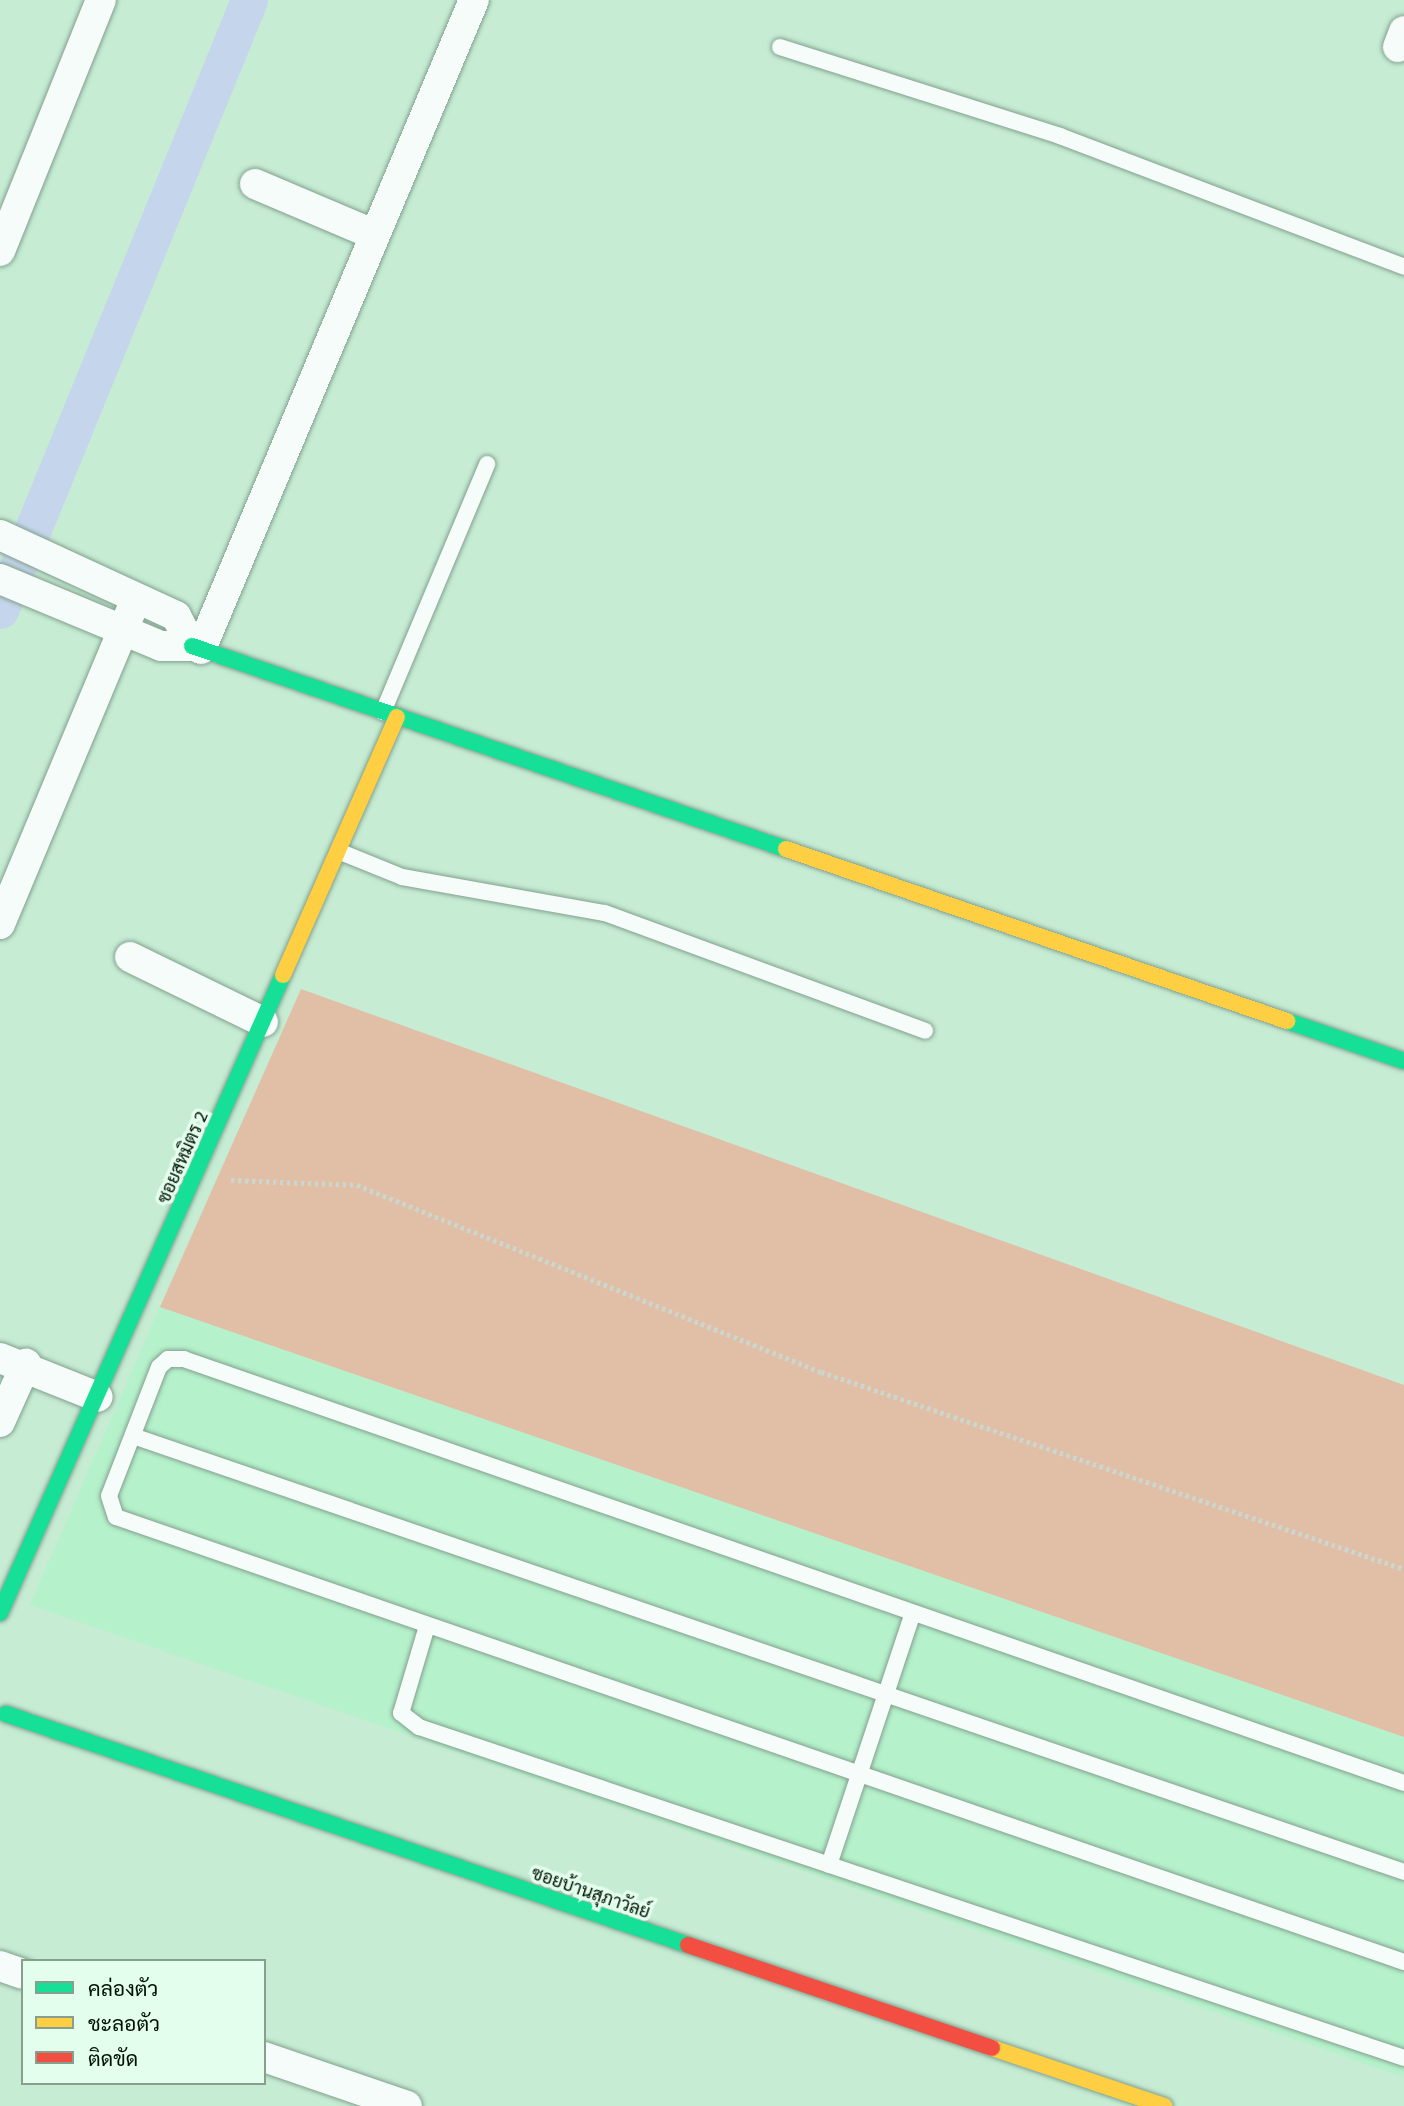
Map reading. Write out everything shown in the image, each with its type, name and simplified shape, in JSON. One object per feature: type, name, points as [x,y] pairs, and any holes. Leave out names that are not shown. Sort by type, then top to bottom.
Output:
[{"type":"street","points":[[0,251],[102,0]]},
{"type":"street","points":[[197,648],[474,0]]},
{"type":"street","points":[[255,184],[373,234]]},
{"type":"street","points":[[0,535],[176,616],[197,648]]},
{"type":"street","points":[[0,579],[161,646],[197,648],[1404,1061]]},
{"type":"street","points":[[0,924],[136,599]]},
{"type":"street","name":"ซอยสหมิตร 2","points":[[0,1613],[338,852],[390,715]]},
{"type":"street","points":[[130,957],[263,1022]]},
{"type":"street","points":[[0,1422],[13,1361],[98,1396]]},
{"type":"street","name":"ซอยบ้านสุภาวัลย์","points":[[6,1714],[1164,2106]]},
{"type":"street","points":[[0,1966],[21,1973]]},
{"type":"street","points":[[266,2058],[407,2106]]},
{"type":"lane","points":[[780,47],[1060,136],[1404,267]]},
{"type":"lane","points":[[390,715],[487,464]]},
{"type":"lane","points":[[338,852],[402,877],[606,913],[925,1031]]},
{"type":"lane","points":[[1404,1783],[912,1615],[184,1359],[168,1359],[159,1367],[109,1496],[116,1517],[1404,1962]]},
{"type":"lane","points":[[133,1436],[1404,1872]]},
{"type":"lane","points":[[829,1865],[862,1776],[912,1615]]},
{"type":"lane","points":[[428,1626],[402,1720],[1404,2058]]},
{"type":"path","points":[[193,1180],[357,1185],[821,1373],[1404,1569]]},
{"type":"shaded area","points":[[301,989],[1404,1385],[1404,1737],[160,1307]]},
{"type":"shaded area","points":[[160,1307],[1404,1737],[1404,2077],[30,1605]]},
{"type":"waterway","points":[[0,610],[249,0]]},
{"type":"traffic: fast","points":[[192,646],[786,849]]},
{"type":"traffic: fast","points":[[0,1613],[283,975]]},
{"type":"traffic: fast","points":[[1287,1021],[1404,1061]]},
{"type":"traffic: fast","points":[[6,1714],[688,1945]]},
{"type":"traffic: slow","points":[[283,975],[397,717]]},
{"type":"traffic: slow","points":[[786,849],[1287,1021]]},
{"type":"traffic: slow","points":[[992,2048],[1164,2106]]},
{"type":"traffic: jam","points":[[688,1945],[992,2048]]}]
